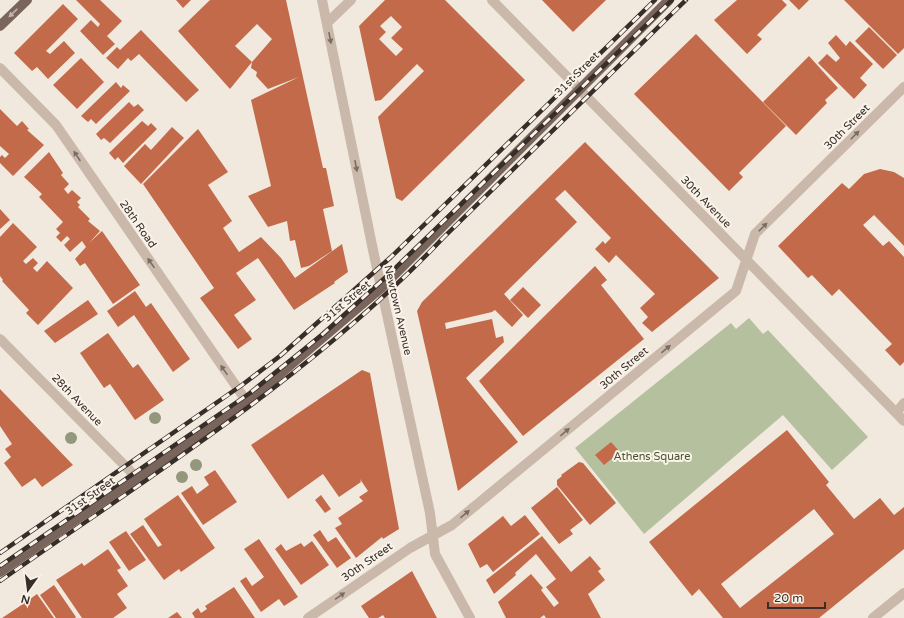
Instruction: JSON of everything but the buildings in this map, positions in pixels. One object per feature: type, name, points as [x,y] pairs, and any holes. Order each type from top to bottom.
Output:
[{"type":"main road","points":[[0,26],[26,0]]},
{"type":"main road","name":"31st Street","points":[[0,572],[247,402],[381,288],[578,89],[669,0]]},
{"type":"street","name":"Newtown Avenue","points":[[322,0],[381,288],[430,513],[436,554],[470,618]]},
{"type":"street","points":[[327,23],[351,0]]},
{"type":"street","name":"30th Avenue","points":[[492,0],[746,261],[832,345],[904,421]]},
{"type":"street","name":"28th Road","points":[[0,68],[56,125],[247,402]]},
{"type":"street","name":"30th Street","points":[[308,618],[432,534],[452,525],[736,291],[755,234],[904,87]]},
{"type":"street","name":"28th Avenue","points":[[0,339],[136,478]]},
{"type":"street","points":[[896,413],[904,403]]},
{"type":"street","points":[[873,618],[904,593]]},
{"type":"green space","name":"Athens Square","points":[[749,318],[763,334],[768,330],[868,437],[832,470],[783,415],[644,534],[575,448],[731,323],[736,329]]},
{"type":"railway","points":[[0,553],[242,385],[280,356],[391,257],[655,0]]},
{"type":"railway","points":[[0,566],[250,393],[323,334],[387,276],[672,0]]},
{"type":"railway","points":[[0,581],[230,420],[341,334],[393,287],[686,0]]}]
